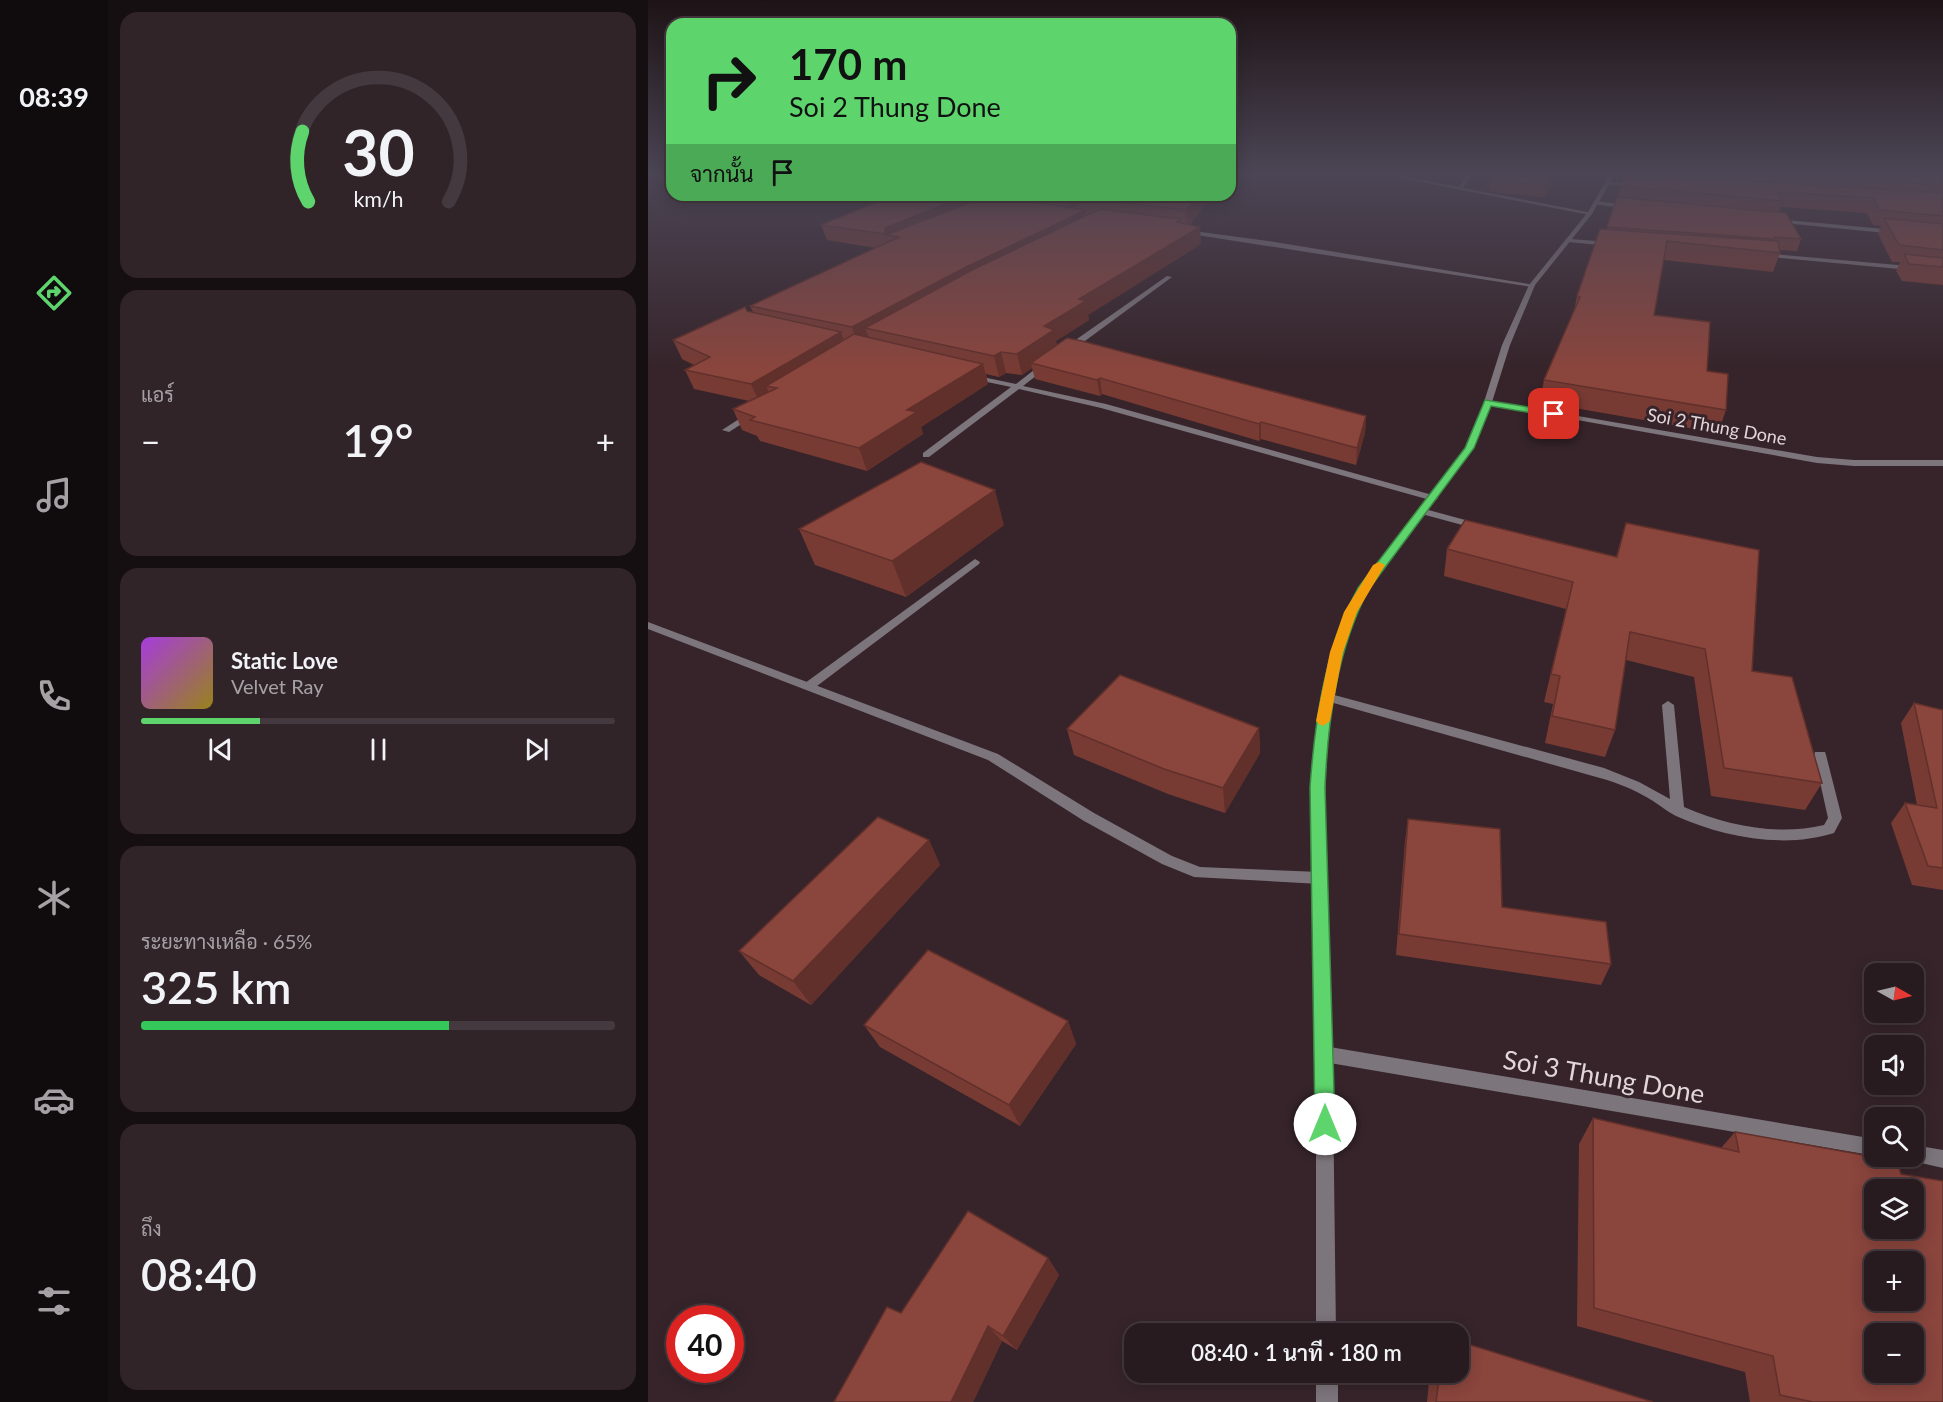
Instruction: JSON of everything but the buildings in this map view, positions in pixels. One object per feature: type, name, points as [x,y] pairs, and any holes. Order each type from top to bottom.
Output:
[{"type":"street","points":[[1224,237],[1532,285]]},
{"type":"street","points":[[1326,1323],[1324,1054],[1317,829],[1320,743],[1337,652],[1351,612],[1380,563],[1433,498],[1469,448],[1488,402],[1506,345],[1532,285],[1572,237]]},
{"type":"street","points":[[1570,241],[1616,244]]},
{"type":"street","points":[[1755,254],[1943,271]]},
{"type":"street","points":[[1064,352],[1169,278]]},
{"type":"street","points":[[926,455],[1054,359]]},
{"type":"street","points":[[959,374],[1103,406],[1433,498]]},
{"type":"street","name":"Soi 2 Thung Done","points":[[1488,402],[1817,460],[1854,463],[1943,462]]},
{"type":"street","points":[[726,430],[756,412]]},
{"type":"street","points":[[1421,511],[1490,530]]},
{"type":"street","points":[[809,686],[975,562]]},
{"type":"street","points":[[648,625],[993,757],[1089,817],[1167,860],[1199,873],[1320,878]]},
{"type":"street","points":[[1327,697],[1604,773],[1640,788],[1678,811],[1704,821],[1771,834],[1813,835],[1829,829],[1834,818],[1833,804],[1820,755]]},
{"type":"street","points":[[1668,705],[1678,811]]},
{"type":"street","name":"Soi 3 Thung Done","points":[[1324,1054],[1864,1146]]},
{"type":"street","points":[[1924,1156],[1943,1159]]},
{"type":"street","points":[[1327,1383],[1327,1402]]},
{"type":"slow traffic","points":[[1323,721],[1337,652],[1351,612],[1379,565]]},
{"type":"route","points":[[1325,1124],[1317,829],[1318,787],[1320,743],[1337,652],[1351,612],[1364,588],[1380,563],[1461,460],[1476,434],[1488,402],[1554,414]]}]
